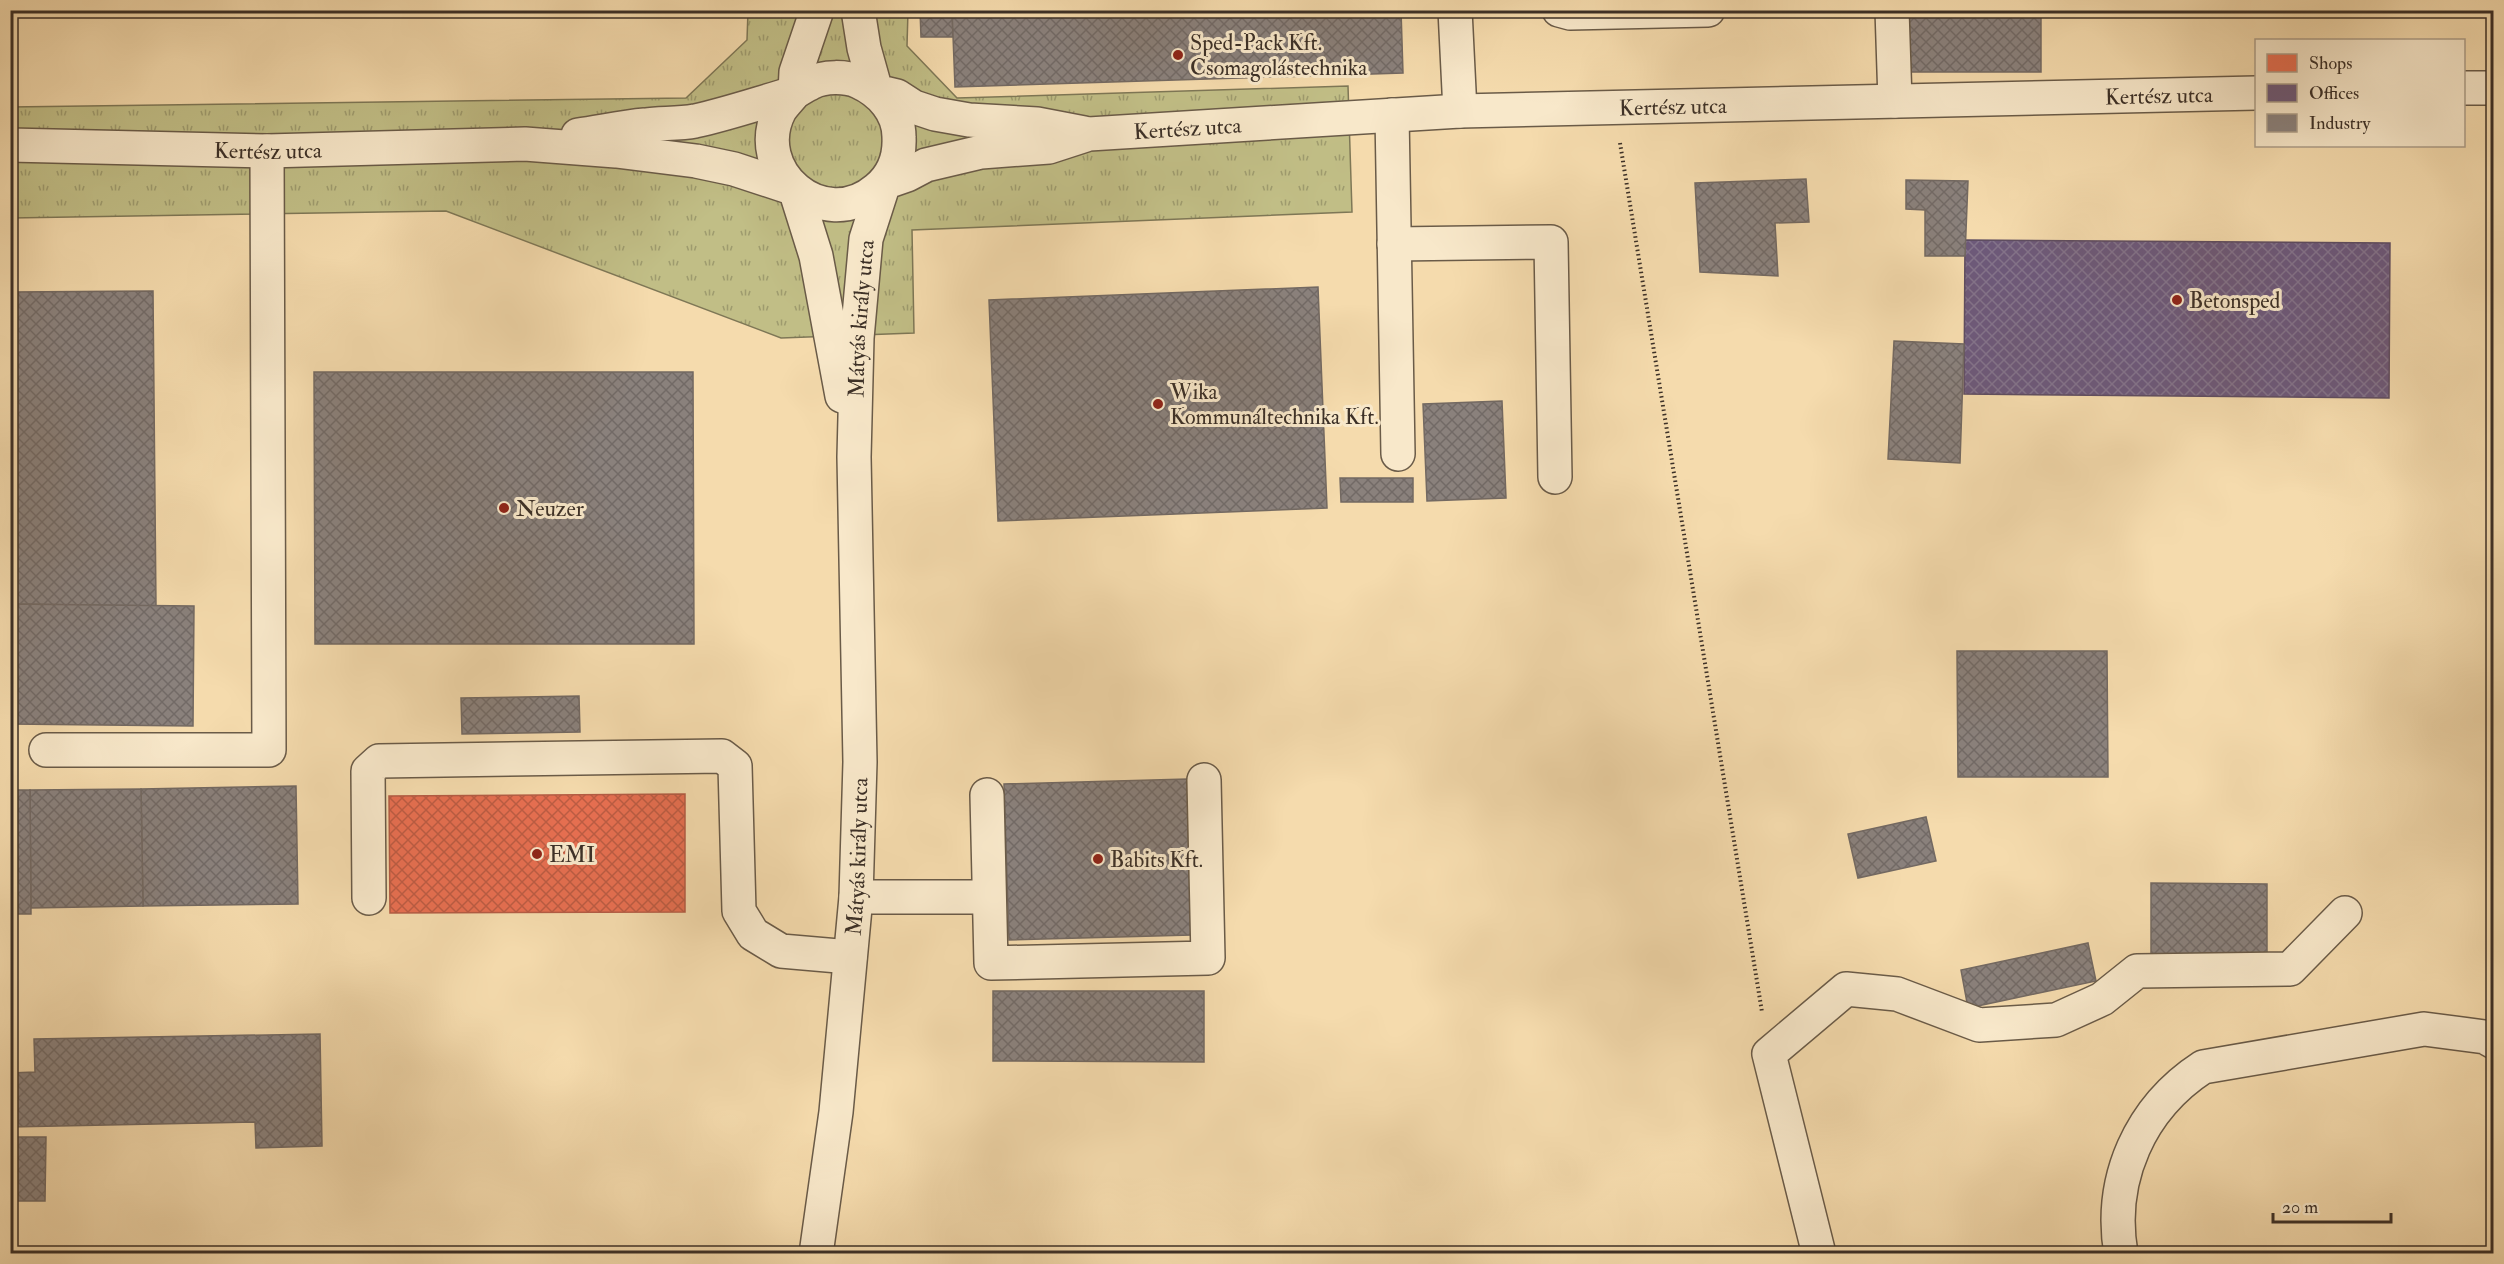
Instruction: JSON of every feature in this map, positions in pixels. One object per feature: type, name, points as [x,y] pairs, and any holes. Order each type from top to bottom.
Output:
[{"type":"street","points":[[795,93],[796,72],[817,10]]},
{"type":"street","points":[[858,10],[864,48],[876,91]]},
{"type":"street","points":[[1455,10],[1460,111]]},
{"type":"street","points":[[1559,10],[1570,13],[1708,10]]},
{"type":"street","points":[[1892,10],[1895,101]]},
{"type":"street","points":[[835,77],[857,81],[876,91],[891,108],[899,128],[900,150],[894,168],[884,183],[862,199],[836,206],[813,201],[795,189],[780,172],[773,152],[773,130],[781,109],[795,93],[813,81],[835,77]]},
{"type":"street","points":[[2465,88],[2493,88]]},
{"type":"street","name":"Kertész utca","points":[[876,91],[897,96],[914,107],[935,114],[969,120],[1037,124],[1089,134]]},
{"type":"street","name":"Kertész utca","points":[[525,144],[645,124],[692,122],[795,93]]},
{"type":"street","name":"Kertész utca","points":[[884,183],[926,165],[981,153],[1049,147],[1089,134],[1460,111],[2255,93]]},
{"type":"street","points":[[1392,115],[1398,454]]},
{"type":"street","name":"Kertész utca","points":[[10,145],[267,151],[525,144],[616,151],[696,161],[734,169],[795,189]]},
{"type":"street","points":[[46,750],[269,750],[267,151]]},
{"type":"street","name":"Mátyás király utca","points":[[816,1254],[836,1112],[856,897],[860,762],[854,457],[857,338],[866,239],[884,183]]},
{"type":"street","name":"Mátyás király utca","points":[[795,189],[816,256],[854,457]]},
{"type":"street","points":[[1394,244],[1551,242],[1555,477]]},
{"type":"street","points":[[369,898],[368,771],[379,761],[722,756],[735,766],[739,911],[753,934],[781,951],[850,957]]},
{"type":"street","points":[[987,795],[991,963],[1208,958],[1204,780]]},
{"type":"street","points":[[856,897],[988,897]]},
{"type":"street","points":[[1819,1254],[1769,1054],[1846,989],[1897,994],[1979,1025],[2056,1020],[2102,999],[2137,971],[2290,969],[2345,914]]},
{"type":"street","points":[[2121,1254],[2119,1214],[2122,1185],[2127,1162],[2138,1136],[2164,1098],[2180,1082],[2203,1067],[2424,1029],[2485,1037],[2493,1042]]},
{"type":"path","points":[[1615,108],[1769,1054]]},
{"type":"green space","points":[[748,11],[908,11],[907,46],[957,98],[1348,86],[1352,212],[912,230],[914,333],[781,338],[446,211],[11,218],[10,107],[686,98],[747,40]]},
{"type":"building: Shops","name":"EMI","points":[[685,794],[685,912],[390,913],[389,796]]},
{"type":"building: Offices","name":"Betonsped","points":[[1965,240],[2390,243],[2389,398],[1964,394]]},
{"type":"building: Industry","points":[[920,10],[952,10],[953,37],[921,37]]},
{"type":"building: Industry","name":"Sped-Pack Kft. Csomagolástechnika","points":[[952,10],[1401,10],[1403,73],[955,87]]},
{"type":"building: Industry","points":[[1907,17],[2041,17],[2041,72],[1908,72]]},
{"type":"building: Industry","points":[[1806,179],[1809,222],[1775,223],[1778,276],[1700,272],[1695,183]]},
{"type":"building: Industry","points":[[1906,180],[1968,181],[1965,256],[1925,256],[1925,210],[1906,209]]},
{"type":"building: Industry","name":"Wika Kommunáltechnika Kft.","points":[[1318,287],[1327,508],[998,521],[989,300]]},
{"type":"building: Industry","points":[[153,291],[156,606],[10,604],[10,292]]},
{"type":"building: Industry","points":[[1894,341],[1964,344],[1960,463],[1888,459]]},
{"type":"building: Industry","name":"Neuzer","points":[[314,372],[693,372],[694,644],[315,644]]},
{"type":"building: Industry","points":[[1502,401],[1506,498],[1427,501],[1423,404]]},
{"type":"building: Industry","points":[[1340,478],[1413,478],[1413,502],[1341,502]]},
{"type":"building: Industry","points":[[10,604],[194,606],[193,726],[10,724]]},
{"type":"building: Industry","points":[[1957,651],[2107,651],[2108,777],[1958,777]]},
{"type":"building: Industry","points":[[579,696],[580,732],[462,734],[461,698]]},
{"type":"building: Industry","name":"Babits Kft.","points":[[1187,779],[1191,935],[1009,940],[1004,784]]},
{"type":"building: Industry","points":[[296,786],[298,904],[143,906],[141,789]]},
{"type":"building: Industry","points":[[141,789],[143,906],[31,908],[30,790]]},
{"type":"building: Industry","points":[[10,790],[30,790],[31,914],[10,914]]},
{"type":"building: Industry","points":[[1926,817],[1936,861],[1858,878],[1848,834]]},
{"type":"building: Industry","points":[[2151,883],[2267,884],[2267,963],[2151,961]]},
{"type":"building: Industry","points":[[2088,943],[2096,981],[1968,1008],[1961,970]]},
{"type":"building: Industry","points":[[993,991],[1204,991],[1204,1062],[993,1061]]},
{"type":"building: Industry","points":[[320,1034],[322,1146],[256,1148],[255,1122],[10,1127],[10,1073],[35,1072],[34,1039]]},
{"type":"building: Industry","points":[[10,1137],[46,1137],[45,1201],[10,1201]]},
{"type":"place","name":"Sped-Pack Kft. Csomagolástechnika","points":[[1178,55]]},
{"type":"place","name":"Betonsped","points":[[2177,300]]},
{"type":"place","name":"Wika Kommunáltechnika Kft.","points":[[1158,404]]},
{"type":"place","name":"Neuzer","points":[[504,508]]},
{"type":"place","name":"EMI","points":[[537,854]]},
{"type":"place","name":"Babits Kft.","points":[[1098,859]]}]
